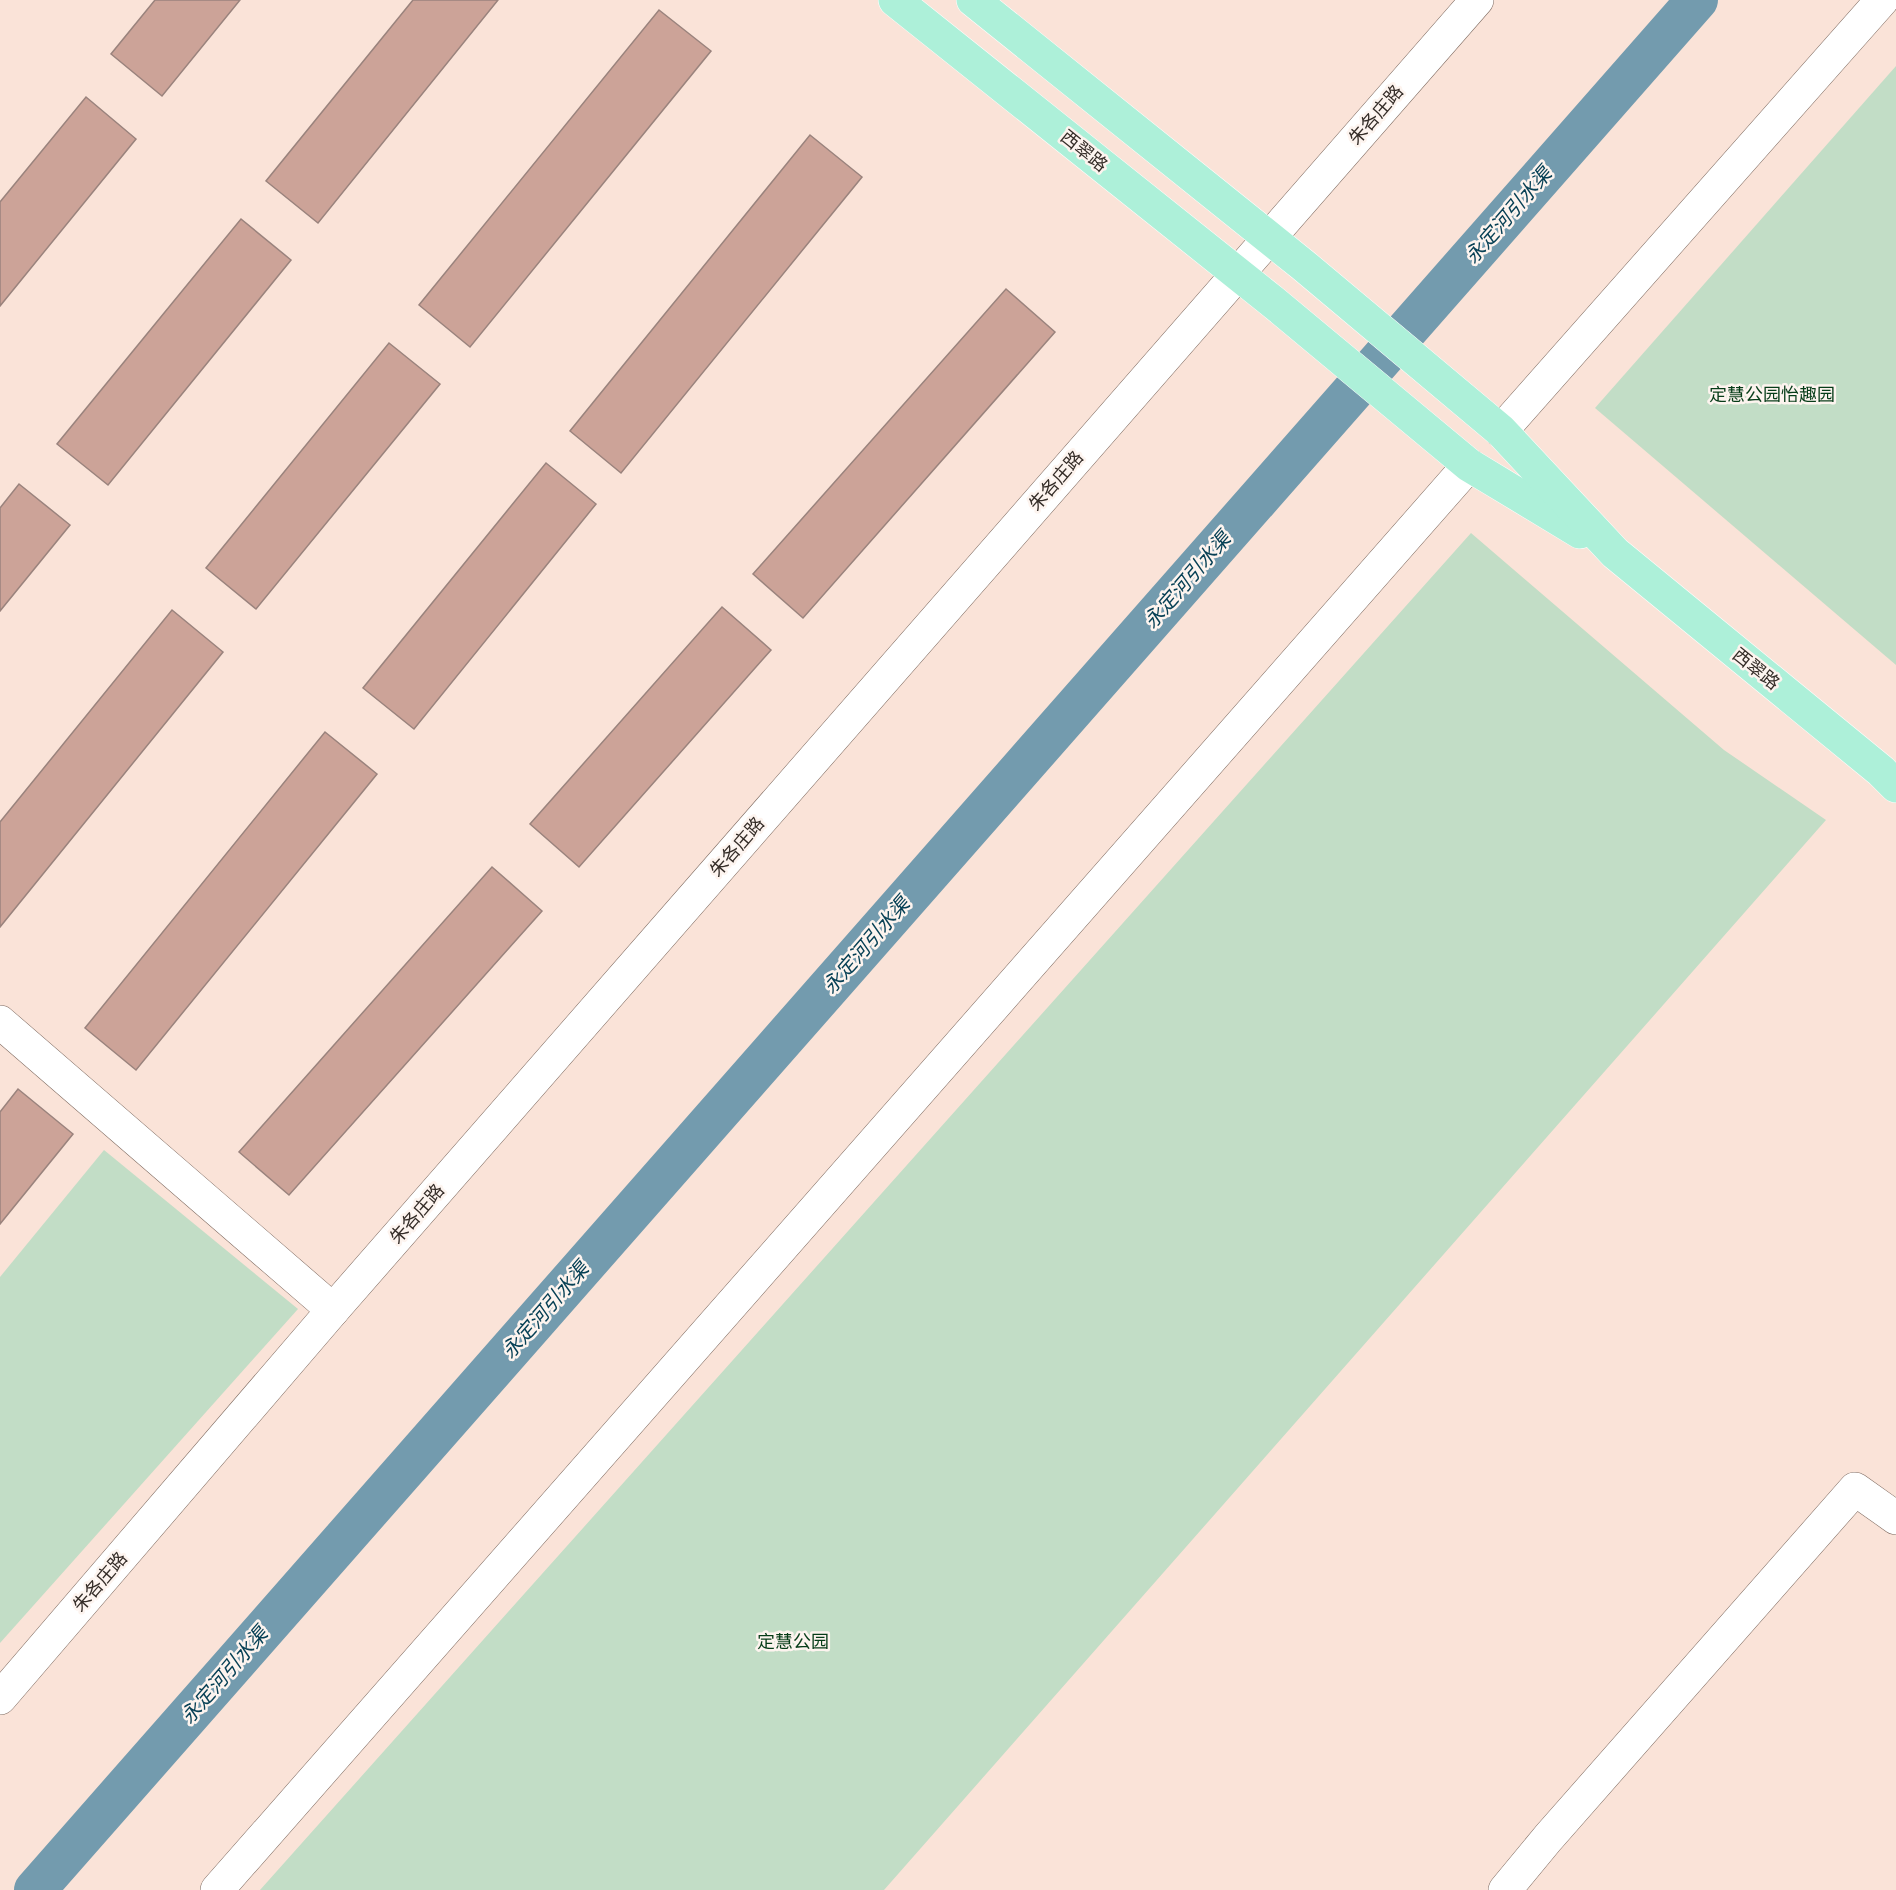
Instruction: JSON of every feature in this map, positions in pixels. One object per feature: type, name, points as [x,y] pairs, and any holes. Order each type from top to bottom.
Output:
[{"type":"main road","name":"西翠路","points":[[895,0],[1273,302],[1469,465],[1615,553]]},
{"type":"main road","points":[[973,0],[1268,237]]},
{"type":"main road","name":"西翠路","points":[[1268,237],[1501,431],[1615,553],[1881,771],[1896,786]]},
{"type":"street","name":"朱各庄路","points":[[0,1698],[333,1310],[1477,0]]},
{"type":"street","points":[[1501,431],[1882,0]]},
{"type":"street","points":[[217,1890],[1469,465]]},
{"type":"street","points":[[0,1022],[333,1310]]},
{"type":"street","points":[[1504,1890],[1855,1489],[1896,1518]]},
{"type":"green space","name":"定慧公园怡趣园","points":[[1896,66],[1896,665],[1595,408]]},
{"type":"green space","name":"定慧公园","points":[[1471,533],[1724,750],[1826,820],[884,1890],[260,1890]]},
{"type":"green space","points":[[104,1150],[298,1309],[0,1643],[0,1277]]},
{"type":"building","points":[[155,0],[240,0],[162,96],[111,54]]},
{"type":"building","points":[[413,0],[498,0],[318,223],[266,181]]},
{"type":"building","points":[[659,10],[711,51],[470,347],[419,305]]},
{"type":"building","points":[[86,97],[136,139],[0,306],[0,202]]},
{"type":"building","points":[[810,135],[862,177],[621,473],[570,431]]},
{"type":"building","points":[[241,219],[291,260],[108,485],[57,444]]},
{"type":"building","points":[[1006,289],[1055,332],[803,618],[753,574]]},
{"type":"building","points":[[389,343],[440,384],[256,609],[206,568]]},
{"type":"building","points":[[546,463],[596,504],[414,729],[363,688]]},
{"type":"building","points":[[19,484],[70,525],[0,611],[0,508]]},
{"type":"building","points":[[722,607],[771,650],[579,867],[530,824]]},
{"type":"building","points":[[172,610],[223,652],[0,927],[0,822]]},
{"type":"building","points":[[325,732],[377,774],[136,1070],[85,1028]]},
{"type":"building","points":[[492,867],[542,911],[289,1195],[239,1152]]},
{"type":"building","points":[[18,1089],[73,1134],[0,1224],[0,1112]]},
{"type":"waterway","name":"永定河引水渠","points":[[35,1890],[1697,0]]}]
